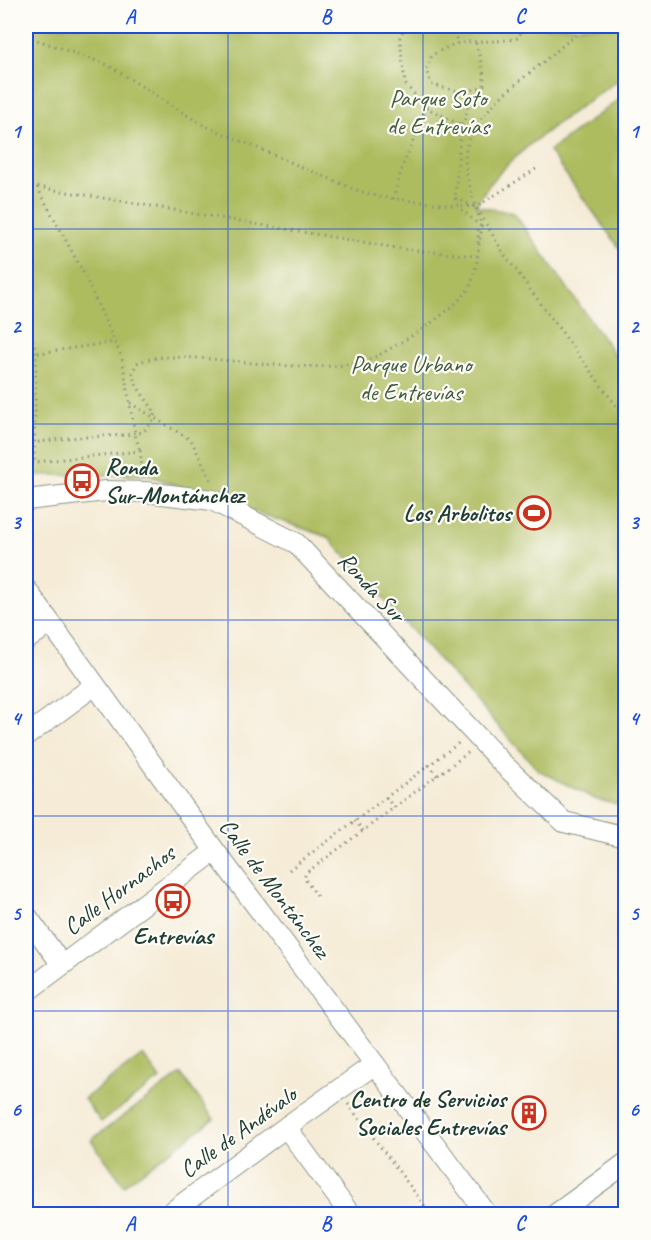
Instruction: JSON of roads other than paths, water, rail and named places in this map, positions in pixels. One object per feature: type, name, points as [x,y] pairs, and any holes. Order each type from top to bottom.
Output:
[{"type":"street","name":"Ronda Sur","points":[[26,500],[106,491],[146,492],[212,500],[296,543],[478,737],[564,822],[626,837]]},
{"type":"street","name":"Calle de Montánchez","points":[[26,589],[215,851],[487,1215]]},
{"type":"street","points":[[26,640],[50,623]]},
{"type":"street","points":[[26,736],[95,685]]},
{"type":"street","name":"Calle Hornachos","points":[[26,992],[215,851]]},
{"type":"street","points":[[26,915],[62,964]]},
{"type":"street","name":"Calle de Andévalo","points":[[169,1215],[286,1127],[375,1064]]},
{"type":"street","points":[[286,1127],[350,1215]]},
{"type":"street","points":[[555,1215],[626,1163]]},
{"type":"place","name":"Ronda Sur-Montánchez","points":[[82,481]]},
{"type":"place","name":"Los Arbolitos","points":[[534,513]]},
{"type":"place","name":"Entrevías","points":[[173,901]]},
{"type":"place","name":"Centro de Servicios Sociales Entrevías","points":[[529,1113]]},
{"type":"park label","name":"Parque Soto de Entrevías","points":[[438,112]]},
{"type":"park label","name":"Parque Urbano de Entrevías","points":[[411,378]]}]
